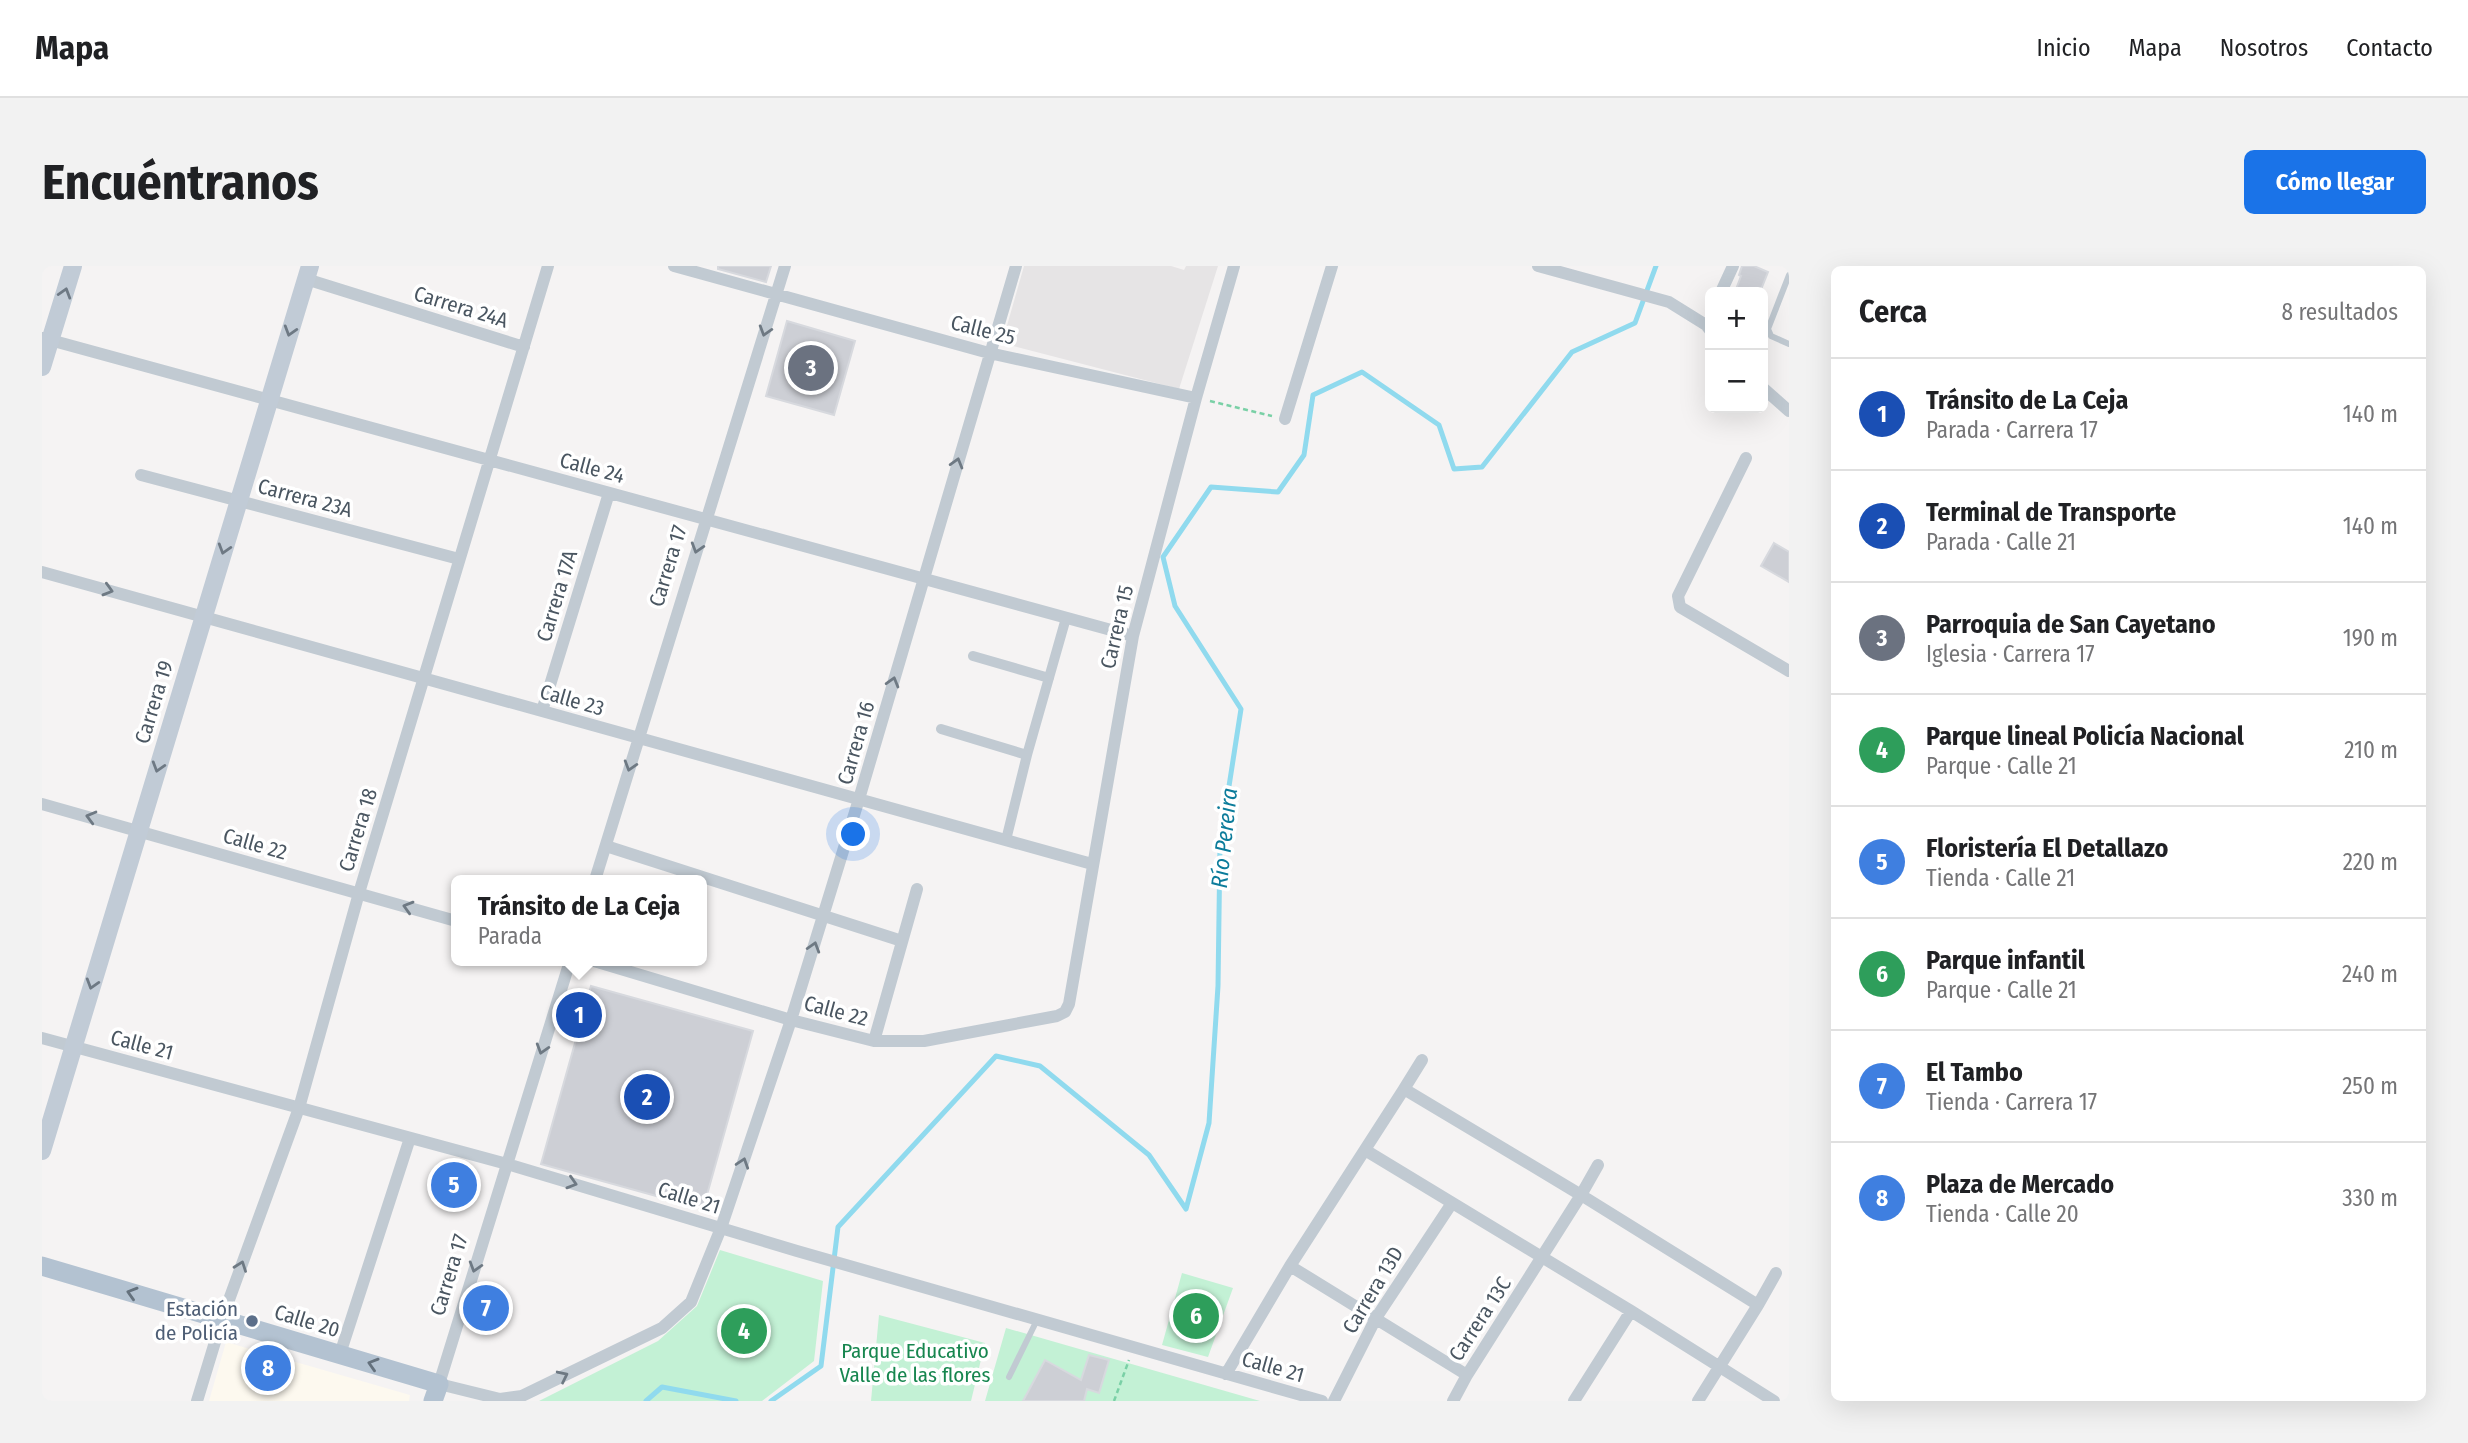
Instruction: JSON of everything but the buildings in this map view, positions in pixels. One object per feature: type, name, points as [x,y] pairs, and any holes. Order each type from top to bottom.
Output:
[{"type":"main road","points":[[42,367],[46,339],[73,266]]},
{"type":"main road","name":"Carrera 19","points":[[42,1151],[308,273]]},
{"type":"main road","name":"Calle 20","points":[[42,1266],[340,1354],[436,1392]]},
{"type":"street","name":"Carrera 18","points":[[197,1401],[222,1319],[299,1108],[359,893],[548,266]]},
{"type":"street","name":"Calle 25","points":[[674,266],[989,353],[1196,398]]},
{"type":"street","name":"Carrera 17","points":[[597,875],[785,266]]},
{"type":"street","name":"Carrera 16","points":[[436,1392],[500,1399],[522,1396],[662,1328],[691,1302],[721,1228],[791,1020],[1016,266]]},
{"type":"street","name":"Carrera 15","points":[[1069,1004],[1133,636],[1234,266]]},
{"type":"street","points":[[1285,419],[1332,266]]},
{"type":"street","points":[[1538,266],[1668,302],[1705,322]]},
{"type":"street","points":[[1723,287],[1733,266]]},
{"type":"street","name":"Carrera 24A","points":[[308,273],[524,347]]},
{"type":"street","name":"Calle 24","points":[[46,339],[1133,636]]},
{"type":"street","points":[[1768,392],[1789,411]]},
{"type":"street","points":[[1746,458],[1682,588],[1678,602],[1680,607],[1789,671]]},
{"type":"street","name":"Carrera 23A","points":[[141,475],[459,559]]},
{"type":"street","name":"Carrera 17A","points":[[542,711],[609,493]]},
{"type":"street","name":"Calle 23","points":[[42,572],[1092,864]]},
{"type":"street","points":[[1006,840],[1066,618]]},
{"type":"street","points":[[973,656],[1049,678]]},
{"type":"street","points":[[941,729],[1027,755]]},
{"type":"street","name":"Calle 22","points":[[42,804],[451,919]]},
{"type":"street","points":[[606,845],[698,875]]},
{"type":"street","points":[[707,878],[902,941]]},
{"type":"street","points":[[874,1041],[917,889]]},
{"type":"street","name":"Carrera 17","points":[[436,1392],[568,966]]},
{"type":"street","name":"Calle 22","points":[[611,966],[791,1020],[874,1041],[923,1041],[1057,1016],[1065,1012],[1069,1004]]},
{"type":"street","name":"Calle 21","points":[[42,1038],[507,1164],[797,1251],[1322,1401]]},
{"type":"street","points":[[1226,1374],[1290,1266],[1422,1060]]},
{"type":"street","points":[[1404,1089],[1758,1305]]},
{"type":"street","points":[[340,1354],[410,1138]]},
{"type":"street","points":[[1365,1150],[1774,1401]]},
{"type":"street","name":"Carrera 13C","points":[[1453,1401],[1598,1166]]},
{"type":"street","name":"Carrera 13D","points":[[1334,1401],[1376,1318],[1452,1203]]},
{"type":"street","points":[[1290,1266],[1467,1375]]},
{"type":"street","points":[[1698,1401],[1721,1368],[1776,1273]]},
{"type":"street","points":[[1574,1401],[1631,1311]]},
{"type":"lane","points":[[1789,275],[1768,329],[1771,336],[1789,344]]},
{"type":"lane","points":[[1009,1377],[1037,1320]]},
{"type":"path","points":[[1196,398],[1285,419]]},
{"type":"path","points":[[1114,1401],[1134,1347]]},
{"type":"shaded area","points":[[1024,266],[1171,266],[1184,270],[1186,266],[1218,266],[1179,389],[1002,343]]},
{"type":"shaded area","points":[[226,1342],[410,1395],[409,1401],[209,1401]]},
{"type":"green space","points":[[720,1250],[823,1281],[814,1361],[762,1401],[539,1401],[658,1341],[697,1306]]},
{"type":"green space","points":[[1182,1273],[1233,1288],[1208,1357],[1162,1345]]},
{"type":"green space","name":"Parque Educativo Valle de las flores","points":[[879,1315],[985,1343],[971,1401],[871,1401]]},
{"type":"green space","points":[[1006,1328],[1260,1401],[985,1401]]},
{"type":"waterway","name":"Río Pereira","points":[[771,1401],[821,1366],[838,1227],[996,1056],[1040,1066],[1149,1155],[1186,1209],[1209,1123],[1218,986],[1220,844],[1241,709],[1175,606],[1163,557],[1211,487],[1278,492],[1304,455],[1313,395],[1362,372],[1439,425],[1454,469],[1482,467],[1572,352],[1635,323],[1656,266]]},
{"type":"waterway","name":"Río Pereira","points":[[646,1401],[662,1387],[736,1401]]},
{"type":"place","name":"Parroquia de San Cayetano","points":[[811,368]]},
{"type":"place","name":"Tránsito de La Ceja","points":[[579,1015]]},
{"type":"place","name":"Terminal de Transporte","points":[[647,1097]]},
{"type":"place","name":"Floristería El Detallazo","points":[[454,1185]]},
{"type":"place","name":"El Tambo","points":[[486,1308]]},
{"type":"place","name":"Parque infantil","points":[[1196,1316]]},
{"type":"place","name":"Estación de Policía","points":[[252,1321]]},
{"type":"place","name":"Parque lineal Policía Nacional","points":[[744,1331]]},
{"type":"place","name":"Plaza de Mercado","points":[[268,1368]]}]
